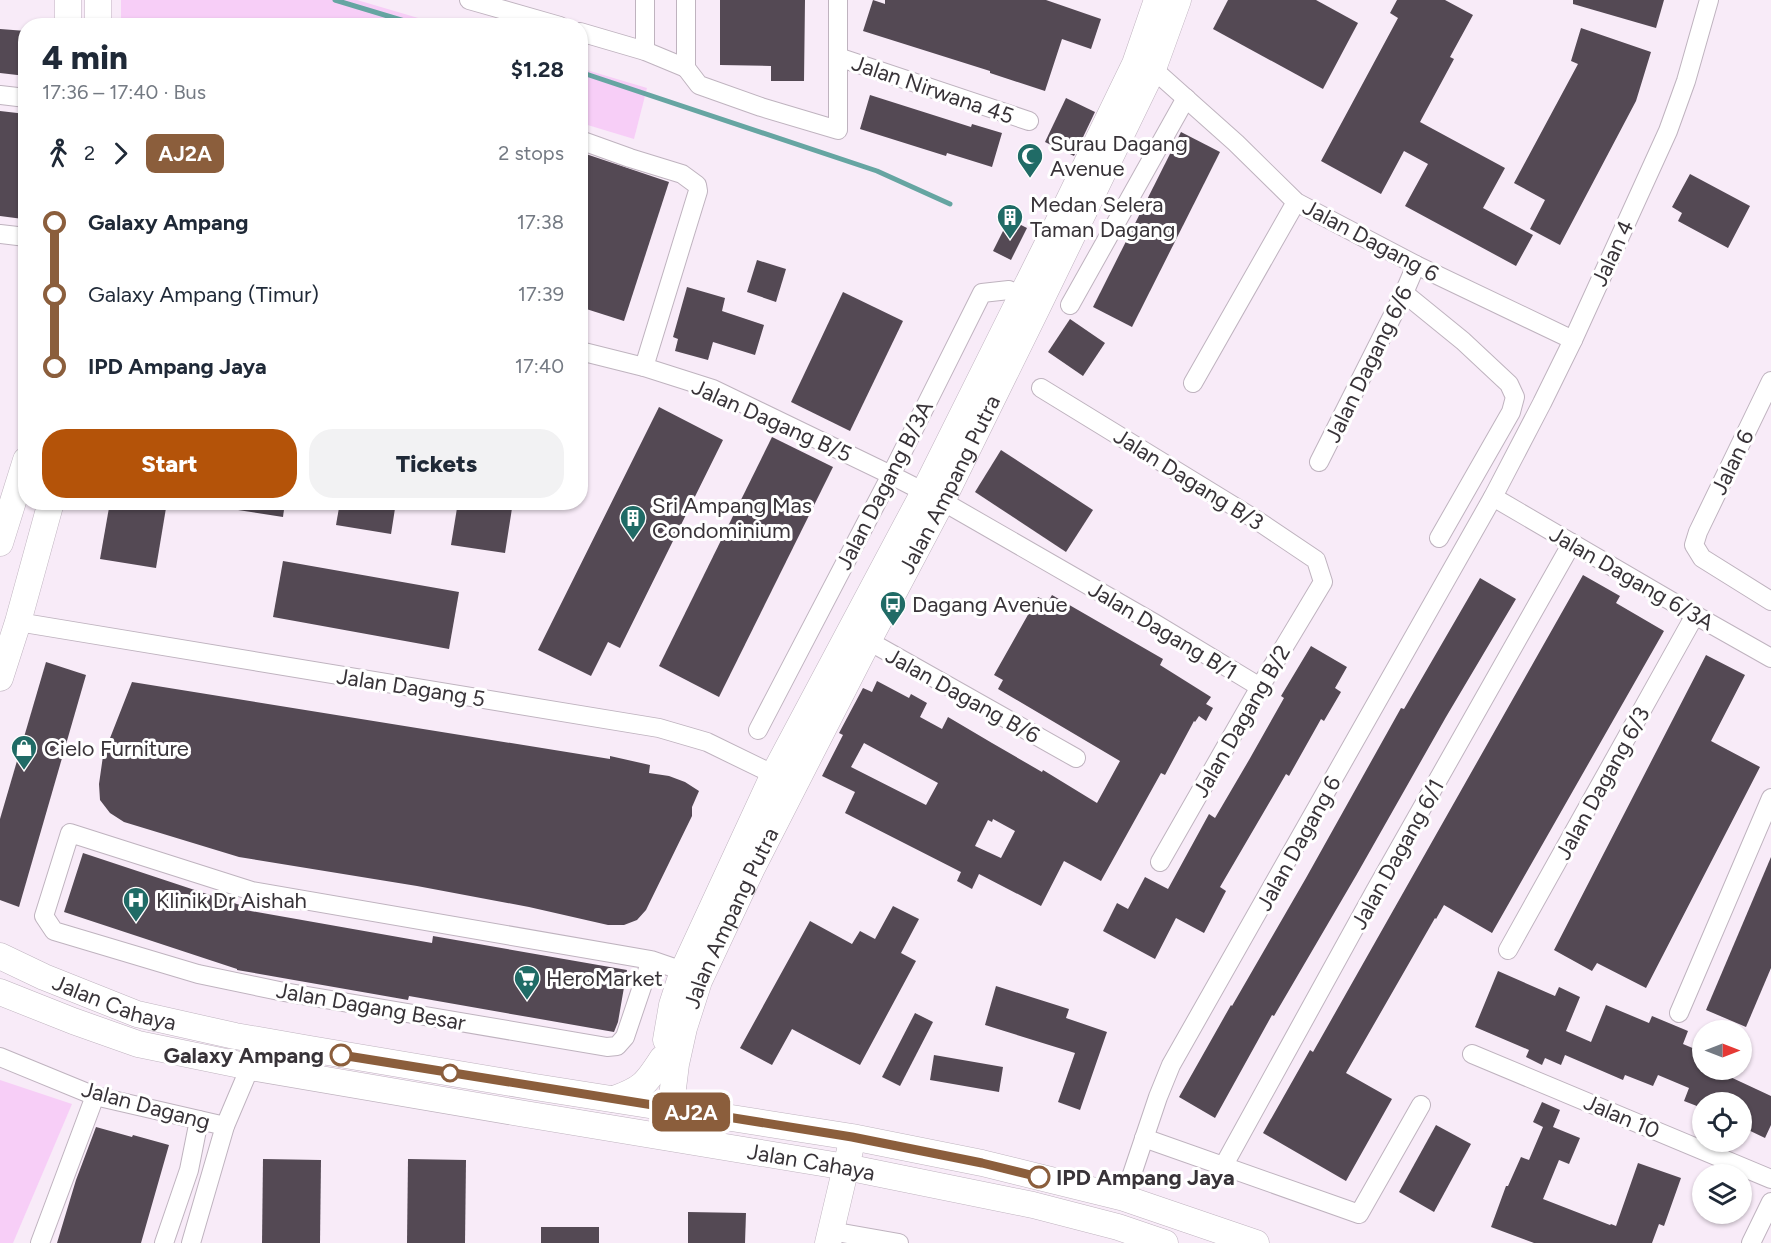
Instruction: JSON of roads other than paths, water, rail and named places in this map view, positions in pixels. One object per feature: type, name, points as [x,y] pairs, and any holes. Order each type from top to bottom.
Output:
[{"type":"main road","points":[[68,0],[68,18]]},
{"type":"main road","points":[[98,0],[98,18]]},
{"type":"main road","name":"Jalan Ampang Putra","points":[[1144,67],[1157,0]]},
{"type":"main road","name":"Jalan Ampang Putra","points":[[660,1136],[669,1061],[672,1005],[683,970],[933,496],[1178,0]]},
{"type":"main road","points":[[0,543],[18,486]]},
{"type":"main road","points":[[0,678],[5,651],[18,622],[49,510]]},
{"type":"main road","name":"Jalan Ampang Putra","points":[[669,1061],[684,1028],[699,981],[752,868],[784,780]]},
{"type":"main road","name":"Jalan Cahaya","points":[[0,956],[44,977],[137,1014],[246,1038],[614,1100],[852,1137],[982,1163],[1124,1198],[1256,1243]]},
{"type":"main road","name":"Jalan Cahaya","points":[[0,992],[138,1044],[250,1067],[846,1167],[1033,1205],[1119,1227],[1165,1243]]},
{"type":"main road","points":[[614,1100],[634,1092],[669,1061],[696,1102],[722,1116]]},
{"type":"main road","points":[[829,1237],[852,1137]]},
{"type":"street","points":[[469,0],[495,4],[536,18]]},
{"type":"street","points":[[645,0],[645,51]]},
{"type":"street","points":[[686,0],[686,68]]},
{"type":"street","points":[[588,34],[645,51],[686,68],[699,85],[837,130],[838,0]]},
{"type":"street","name":"Jalan 4","points":[[1493,497],[1572,340],[1668,132],[1686,81],[1709,0]]},
{"type":"street","name":"Jalan Nirwana 45","points":[[837,57],[1029,121]]},
{"type":"street","name":"Jalan Dagang 6","points":[[1144,67],[1186,98],[1296,202],[1416,265],[1572,340]]},
{"type":"street","points":[[0,95],[18,97]]},
{"type":"street","points":[[1070,305],[1186,98]]},
{"type":"street","points":[[588,143],[682,174],[697,185],[698,191],[644,367]]},
{"type":"street","points":[[1193,383],[1296,202]]},
{"type":"street","points":[[0,234],[18,236]]},
{"type":"street","name":"Jalan Dagang 6/6","points":[[1319,462],[1416,265]]},
{"type":"street","name":"Jalan Dagang B/3A","points":[[758,730],[891,475],[982,293],[1009,290],[1030,300]]},
{"type":"street","points":[[1404,293],[1463,341],[1509,384],[1515,397],[1510,412],[1439,538]]},
{"type":"street","name":"Jalan Dagang B/5","points":[[588,353],[644,367],[713,389],[933,496]]},
{"type":"street","name":"Jalan 6","points":[[1771,381],[1698,532],[1694,545],[1702,558],[1771,601]]},
{"type":"street","name":"Jalan Dagang B/3","points":[[1041,388],[1258,521],[1316,560],[1323,582]]},
{"type":"street","name":"Jalan Dagang B/1","points":[[933,496],[1154,623],[1260,687]]},
{"type":"street","name":"Jalan Dagang 6","points":[[1124,1198],[1158,1097],[1172,1065],[1493,497]]},
{"type":"street","name":"Jalan Dagang 6/3A","points":[[1493,497],[1771,658]]},
{"type":"street","name":"Jalan Dagang 6/1","points":[[1224,1165],[1572,543]]},
{"type":"street","name":"Jalan Dagang B/2","points":[[1160,862],[1323,582]]},
{"type":"street","name":"Jalan Dagang 6/3","points":[[1508,950],[1695,615]]},
{"type":"street","name":"Jalan Dagang 5","points":[[18,622],[659,728],[707,742],[784,780]]},
{"type":"street","name":"Jalan Dagang B/6","points":[[859,636],[1076,758]]},
{"type":"street","points":[[1679,1013],[1771,798]]},
{"type":"street","name":"Jalan Dagang Besar","points":[[70,833],[252,891],[651,960],[625,1037],[617,1047],[607,1047],[284,992],[198,974],[54,931],[44,916],[70,833]]},
{"type":"street","points":[[651,960],[683,970]]},
{"type":"street","name":"Jalan 10","points":[[1472,1054],[1771,1179]]},
{"type":"street","name":"Jalan Dagang","points":[[0,1057],[95,1096],[225,1126]]},
{"type":"street","points":[[191,1243],[225,1126],[250,1067]]},
{"type":"street","points":[[40,1243],[95,1096]]},
{"type":"street","points":[[1144,1138],[1359,1214],[1421,1105]]},
{"type":"street","points":[[164,1243],[189,1170],[199,1120]]},
{"type":"street","points":[[1751,1243],[1771,1202]]},
{"type":"street","points":[[829,1237],[899,1243]]},
{"type":"waterway","points":[[335,0],[395,18]]},
{"type":"waterway","points":[[588,75],[877,171],[950,204]]},
{"type":"place","name":"Surau Dagang Avenue","points":[[1030,179]]},
{"type":"place","name":"Medan Selera Taman Dagang","points":[[1010,240]]},
{"type":"place","name":"Sri Ampang Mas Condominium","points":[[633,541]]},
{"type":"place","name":"Dagang Avenue","points":[[893,627]]},
{"type":"place","name":"Cielo Furniture","points":[[24,771]]},
{"type":"place","name":"Klinik Dr Aishah","points":[[136,923]]},
{"type":"place","name":"HeroMarket","points":[[527,1001]]},
{"type":"place","name":"Galaxy Ampang","points":[[341,1055]]},
{"type":"place","name":"IPD Ampang Jaya","points":[[1039,1177]]}]
